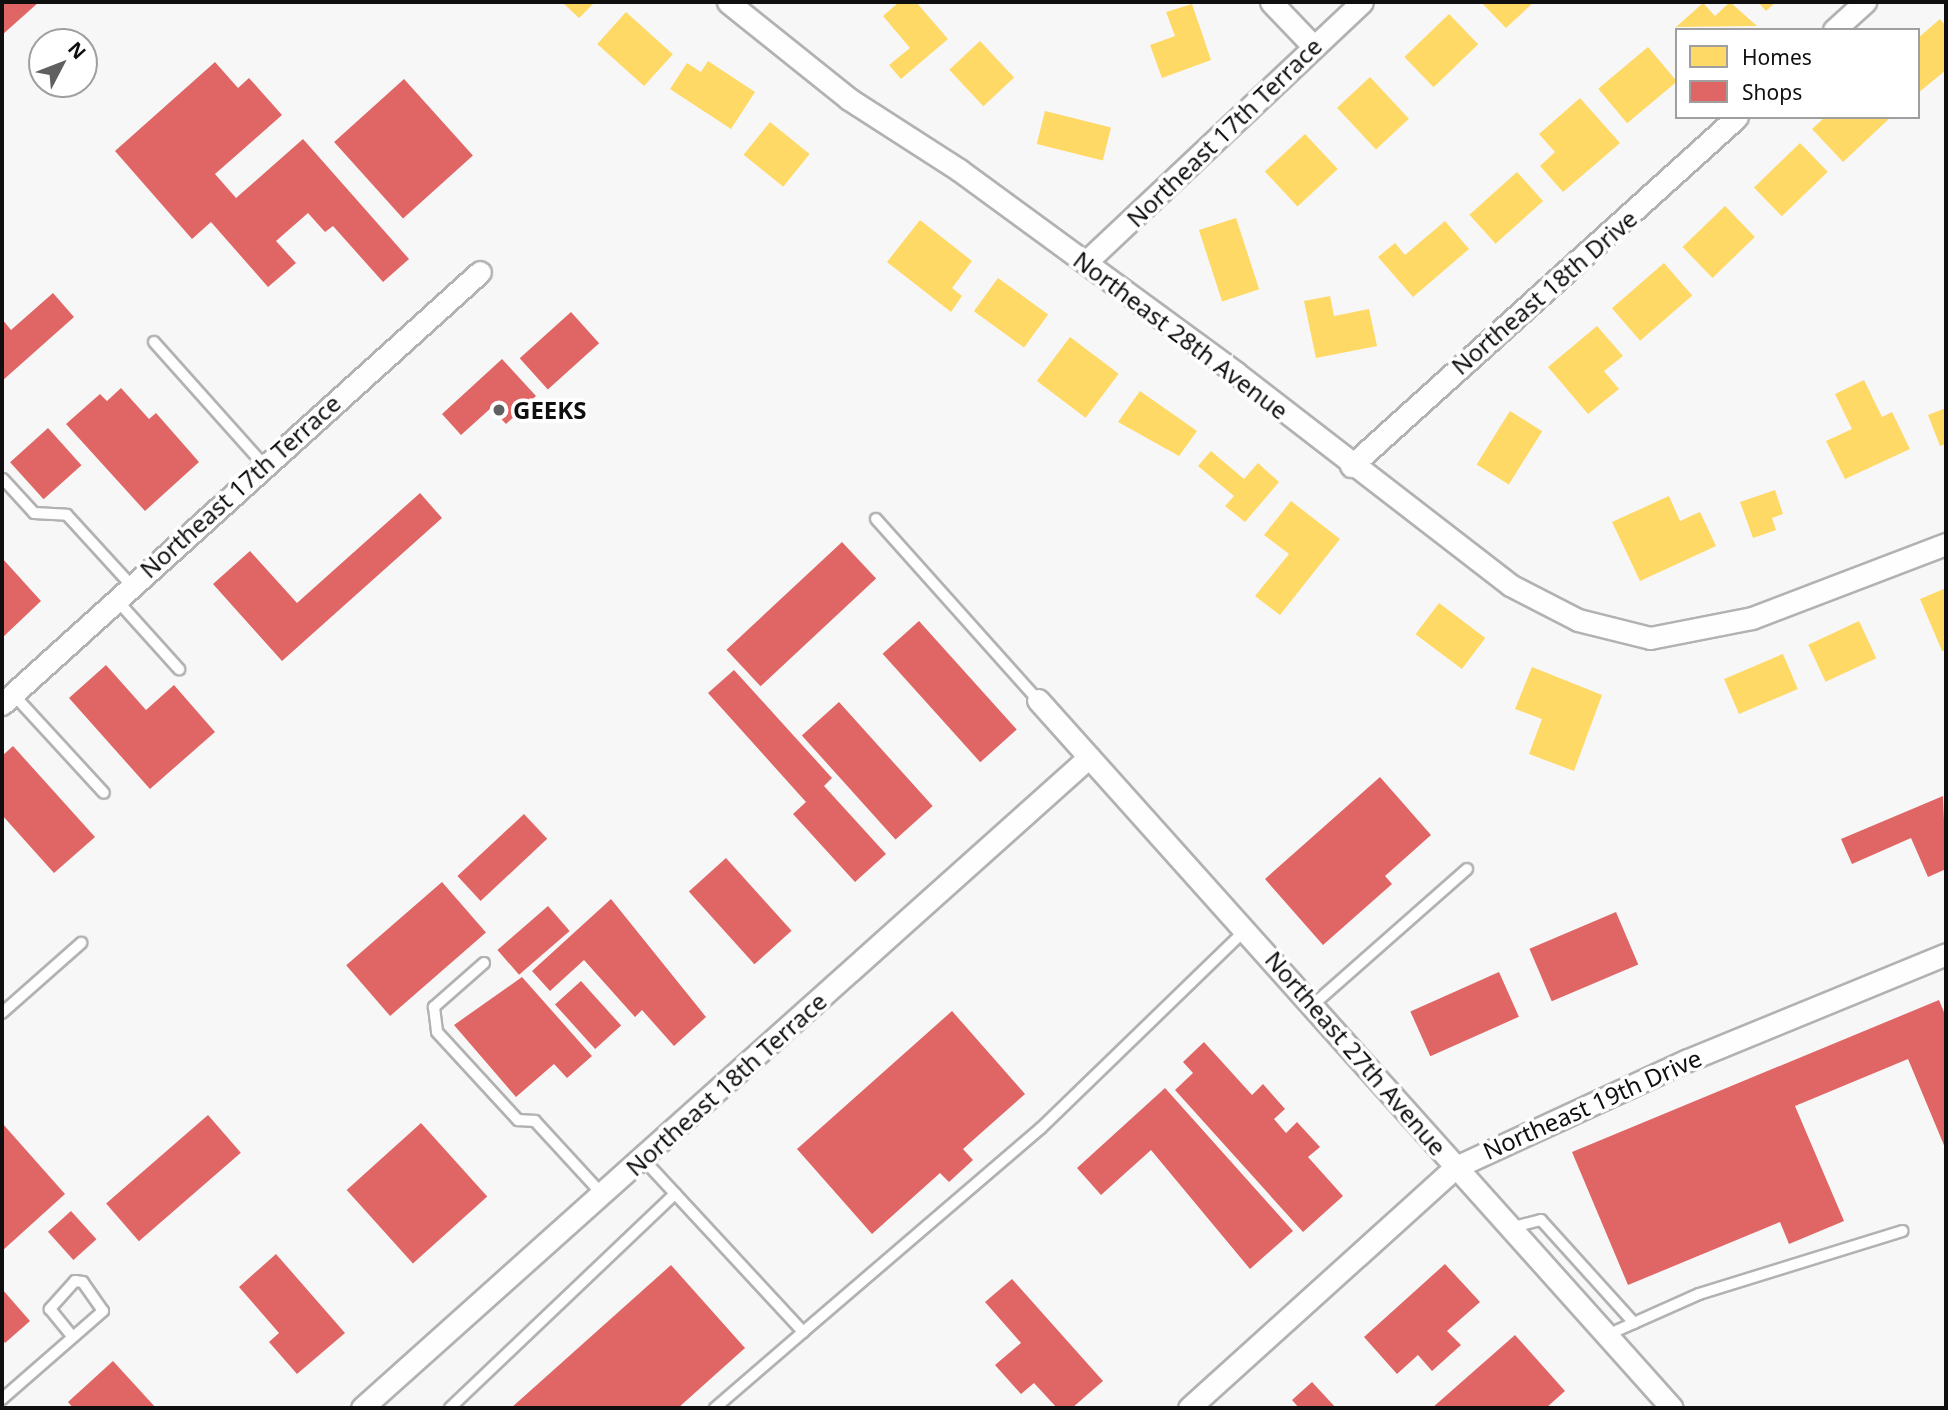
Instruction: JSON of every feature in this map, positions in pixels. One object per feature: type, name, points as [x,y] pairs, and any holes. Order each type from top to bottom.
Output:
[{"type":"street","name":"Northeast 28th Avenue","points":[[728,2],[849,99],[1086,262],[1510,585],[1578,620],[1650,638],[1752,618],[1946,544]]},
{"type":"street","points":[[1271,2],[1313,46]]},
{"type":"street","name":"Northeast 17th Terrace","points":[[1086,262],[1362,2]]},
{"type":"street","points":[[1835,28],[1865,2]]},
{"type":"street","name":"Northeast 18th Drive","points":[[1351,466],[1735,119]]},
{"type":"street","name":"Northeast 17th Terrace","points":[[7,699],[123,591],[480,272]]},
{"type":"street","name":"Northeast 27th Avenue","points":[[1038,700],[1314,1004],[1509,1228],[1672,1408]]},
{"type":"street","name":"Northeast 18th Terrace","points":[[362,1408],[1089,757]]},
{"type":"street","name":"Northeast 19th Drive","points":[[1189,1408],[1456,1167],[1676,1066],[1946,954]]},
{"type":"lane","points":[[154,342],[264,465]]},
{"type":"lane","points":[[4,480],[34,513],[67,515],[179,669]]},
{"type":"lane","points":[[876,519],[1038,700]]},
{"type":"lane","points":[[7,699],[104,793]]},
{"type":"lane","points":[[1314,1004],[1468,869]]},
{"type":"lane","points":[[715,1408],[1041,1128],[1246,929]]},
{"type":"lane","points":[[2,1013],[81,943]]},
{"type":"lane","points":[[484,963],[434,1007],[437,1032],[518,1120],[535,1122],[603,1195]]},
{"type":"lane","points":[[643,1159],[803,1332]]},
{"type":"lane","points":[[450,1408],[675,1194]]},
{"type":"lane","points":[[1509,1228],[1541,1220],[1634,1323]]},
{"type":"lane","points":[[1607,1335],[1699,1294],[1902,1231]]},
{"type":"lane","points":[[2,1399],[103,1311],[83,1282],[75,1281],[50,1309],[73,1337]]},
{"type":"building: Homes","points":[[562,2],[595,2],[579,18]]},
{"type":"building: Homes","points":[[899,2],[916,2],[948,39],[901,79],[889,65],[910,48],[883,16]]},
{"type":"building: Homes","points":[[1481,2],[1534,2],[1506,28]]},
{"type":"building: Homes","points":[[1730,2],[1757,26],[1676,27],[1703,3],[1715,16]]},
{"type":"building: Homes","points":[[1758,2],[1776,2],[1766,11]]},
{"type":"building: Homes","points":[[1192,4],[1211,60],[1162,78],[1150,45],[1175,36],[1166,12]]},
{"type":"building: Homes","points":[[626,12],[673,54],[644,86],[597,44]]},
{"type":"building: Homes","points":[[1449,14],[1478,44],[1434,87],[1404,57]]},
{"type":"building: Homes","points":[[1940,19],[1946,26],[1946,70],[1920,91],[1920,36]]},
{"type":"building: Homes","points":[[980,41],[1014,78],[983,106],[949,70]]},
{"type":"building: Homes","points":[[1648,47],[1675,79],[1675,83],[1627,123],[1598,89]]},
{"type":"building: Homes","points":[[708,61],[755,92],[731,129],[670,89],[687,63],[701,72]]},
{"type":"building: Homes","points":[[1370,77],[1409,119],[1376,149],[1337,108]]},
{"type":"building: Homes","points":[[1580,98],[1620,143],[1563,192],[1540,166],[1555,152],[1539,134]]},
{"type":"building: Homes","points":[[1045,111],[1111,127],[1103,160],[1037,144]]},
{"type":"building: Homes","points":[[1823,119],[1889,119],[1843,162],[1812,129]]},
{"type":"building: Homes","points":[[770,122],[810,154],[783,187],[744,155]]},
{"type":"building: Homes","points":[[1305,134],[1338,169],[1298,207],[1265,172]]},
{"type":"building: Homes","points":[[1800,143],[1828,172],[1782,216],[1754,187]]},
{"type":"building: Homes","points":[[1517,172],[1543,201],[1496,244],[1469,215]]},
{"type":"building: Homes","points":[[1725,206],[1755,237],[1712,278],[1683,247]]},
{"type":"building: Homes","points":[[1236,218],[1259,289],[1222,301],[1199,230]]},
{"type":"building: Homes","points":[[920,220],[972,261],[952,288],[962,296],[951,312],[887,262]]},
{"type":"building: Homes","points":[[1445,221],[1469,249],[1413,297],[1378,257],[1395,243],[1405,255]]},
{"type":"building: Homes","points":[[1664,263],[1692,295],[1640,341],[1612,308]]},
{"type":"building: Homes","points":[[998,278],[1048,314],[1024,348],[974,311]]},
{"type":"building: Homes","points":[[1330,296],[1334,316],[1369,309],[1377,346],[1316,358],[1304,301]]},
{"type":"building: Homes","points":[[1597,326],[1623,356],[1604,371],[1619,389],[1588,414],[1548,367]]},
{"type":"building: Homes","points":[[1070,337],[1119,374],[1086,418],[1037,381]]},
{"type":"building: Homes","points":[[1864,380],[1882,417],[1892,412],[1910,449],[1845,479],[1826,441],[1852,429],[1835,394]]},
{"type":"building: Homes","points":[[1140,391],[1197,431],[1179,456],[1118,422]]},
{"type":"building: Homes","points":[[1946,408],[1946,444],[1940,446],[1928,415]]},
{"type":"building: Homes","points":[[1510,411],[1542,431],[1509,485],[1477,464]]},
{"type":"building: Homes","points":[[1211,451],[1244,479],[1258,463],[1279,482],[1245,522],[1225,506],[1234,496],[1198,466]]},
{"type":"building: Homes","points":[[1775,490],[1783,514],[1772,518],[1776,530],[1753,538],[1740,502]]},
{"type":"building: Homes","points":[[1669,496],[1680,521],[1700,512],[1716,546],[1640,581],[1612,522]]},
{"type":"building: Homes","points":[[1291,501],[1340,539],[1280,615],[1255,596],[1289,554],[1264,535]]},
{"type":"building: Homes","points":[[1946,588],[1946,650],[1942,651],[1920,599]]},
{"type":"building: Homes","points":[[1439,603],[1485,638],[1462,669],[1416,634]]},
{"type":"building: Homes","points":[[1859,621],[1876,658],[1826,682],[1808,645]]},
{"type":"building: Homes","points":[[1783,654],[1798,689],[1739,714],[1724,679]]},
{"type":"building: Homes","points":[[1532,667],[1602,695],[1574,771],[1529,754],[1542,719],[1515,709]]},
{"type":"building: Shops","points":[[2,2],[39,2],[2,35]]},
{"type":"building: Shops","points":[[215,62],[238,88],[249,78],[282,115],[215,174],[236,198],[303,139],[409,259],[383,282],[333,226],[325,232],[308,213],[276,241],[296,263],[268,287],[211,222],[192,239],[115,151]]},
{"type":"building: Shops","points":[[404,79],[473,156],[403,218],[334,142]]},
{"type":"building: Shops","points":[[53,293],[74,317],[2,381],[2,319],[11,330]]},
{"type":"building: Shops","points":[[571,312],[599,343],[548,389],[520,358]]},
{"type":"building: Shops","points":[[502,359],[536,396],[506,424],[491,408],[461,435],[442,414]]},
{"type":"building: Shops","points":[[121,388],[149,419],[156,413],[199,462],[145,511],[66,424],[100,394],[107,401]]},
{"type":"building: Shops","points":[[48,428],[81,465],[44,499],[10,462]]},
{"type":"building: Shops","points":[[420,493],[442,518],[282,661],[213,584],[250,551],[297,603]]},
{"type":"building: Shops","points":[[842,542],[876,579],[761,686],[726,650]]},
{"type":"building: Shops","points":[[2,558],[41,601],[2,638]]},
{"type":"building: Shops","points":[[919,621],[1017,729],[980,762],[883,654]]},
{"type":"building: Shops","points":[[106,665],[146,710],[174,685],[215,732],[150,789],[69,698]]},
{"type":"building: Shops","points":[[734,670],[832,778],[824,786],[886,854],[855,882],[793,814],[806,802],[708,693]]},
{"type":"building: Shops","points":[[839,702],[933,806],[896,839],[802,735]]},
{"type":"building: Shops","points":[[13,746],[95,837],[54,873],[2,815],[2,756]]},
{"type":"building: Shops","points":[[1380,777],[1431,835],[1385,876],[1392,884],[1323,945],[1265,879]]},
{"type":"building: Shops","points":[[1943,796],[1946,869],[1928,877],[1911,838],[1852,864],[1841,839]]},
{"type":"building: Shops","points":[[524,814],[547,839],[481,901],[457,876]]},
{"type":"building: Shops","points":[[726,858],[792,931],[754,964],[689,891]]},
{"type":"building: Shops","points":[[442,882],[486,933],[390,1016],[346,965]]},
{"type":"building: Shops","points":[[611,899],[706,1017],[674,1046],[642,1010],[635,1017],[584,960],[550,991],[532,971]]},
{"type":"building: Shops","points":[[548,906],[570,931],[519,975],[497,950]]},
{"type":"building: Shops","points":[[1616,912],[1638,964],[1552,1001],[1529,949]]},
{"type":"building: Shops","points":[[1499,972],[1519,1017],[1430,1056],[1410,1011]]},
{"type":"building: Shops","points":[[522,977],[592,1056],[567,1078],[554,1064],[516,1097],[454,1025]]},
{"type":"building: Shops","points":[[581,981],[621,1026],[595,1049],[555,1004]]},
{"type":"building: Shops","points":[[1939,1000],[1946,1017],[1946,1150],[1908,1059],[1795,1106],[1844,1221],[1789,1244],[1780,1222],[1628,1285],[1572,1152]]},
{"type":"building: Shops","points":[[952,1011],[1025,1094],[963,1149],[973,1160],[949,1182],[940,1173],[872,1234],[797,1149]]},
{"type":"building: Shops","points":[[1204,1042],[1252,1095],[1263,1084],[1285,1109],[1274,1119],[1286,1133],[1297,1122],[1320,1147],[1308,1157],[1343,1196],[1303,1232],[1175,1090],[1193,1073],[1183,1062]]},
{"type":"building: Shops","points":[[1165,1088],[1293,1231],[1250,1269],[1151,1150],[1101,1195],[1077,1168]]},
{"type":"building: Shops","points":[[208,1115],[241,1153],[139,1241],[106,1204]]},
{"type":"building: Shops","points":[[2,1123],[65,1194],[2,1251]]},
{"type":"building: Shops","points":[[421,1123],[487,1197],[413,1263],[347,1190]]},
{"type":"building: Shops","points":[[71,1211],[96,1239],[73,1260],[48,1232]]},
{"type":"building: Shops","points":[[276,1254],[345,1333],[297,1374],[269,1342],[279,1333],[239,1287]]},
{"type":"building: Shops","points":[[1445,1264],[1480,1302],[1447,1331],[1461,1345],[1432,1371],[1418,1355],[1397,1374],[1364,1337]]},
{"type":"building: Shops","points":[[671,1265],[745,1348],[678,1408],[511,1408]]},
{"type":"building: Shops","points":[[1012,1279],[1103,1381],[1072,1408],[1057,1408],[1034,1383],[1021,1394],[995,1365],[1021,1343],[985,1302]]},
{"type":"building: Shops","points":[[2,1289],[30,1321],[5,1343],[2,1339]]},
{"type":"building: Shops","points":[[1515,1335],[1565,1391],[1546,1408],[1432,1408]]},
{"type":"building: Shops","points":[[113,1361],[156,1408],[73,1408],[68,1402]]},
{"type":"building: Shops","points":[[1312,1382],[1336,1408],[1299,1408],[1292,1400]]},
{"type":"place","name":"GEEKS","points":[[499,410]]}]
